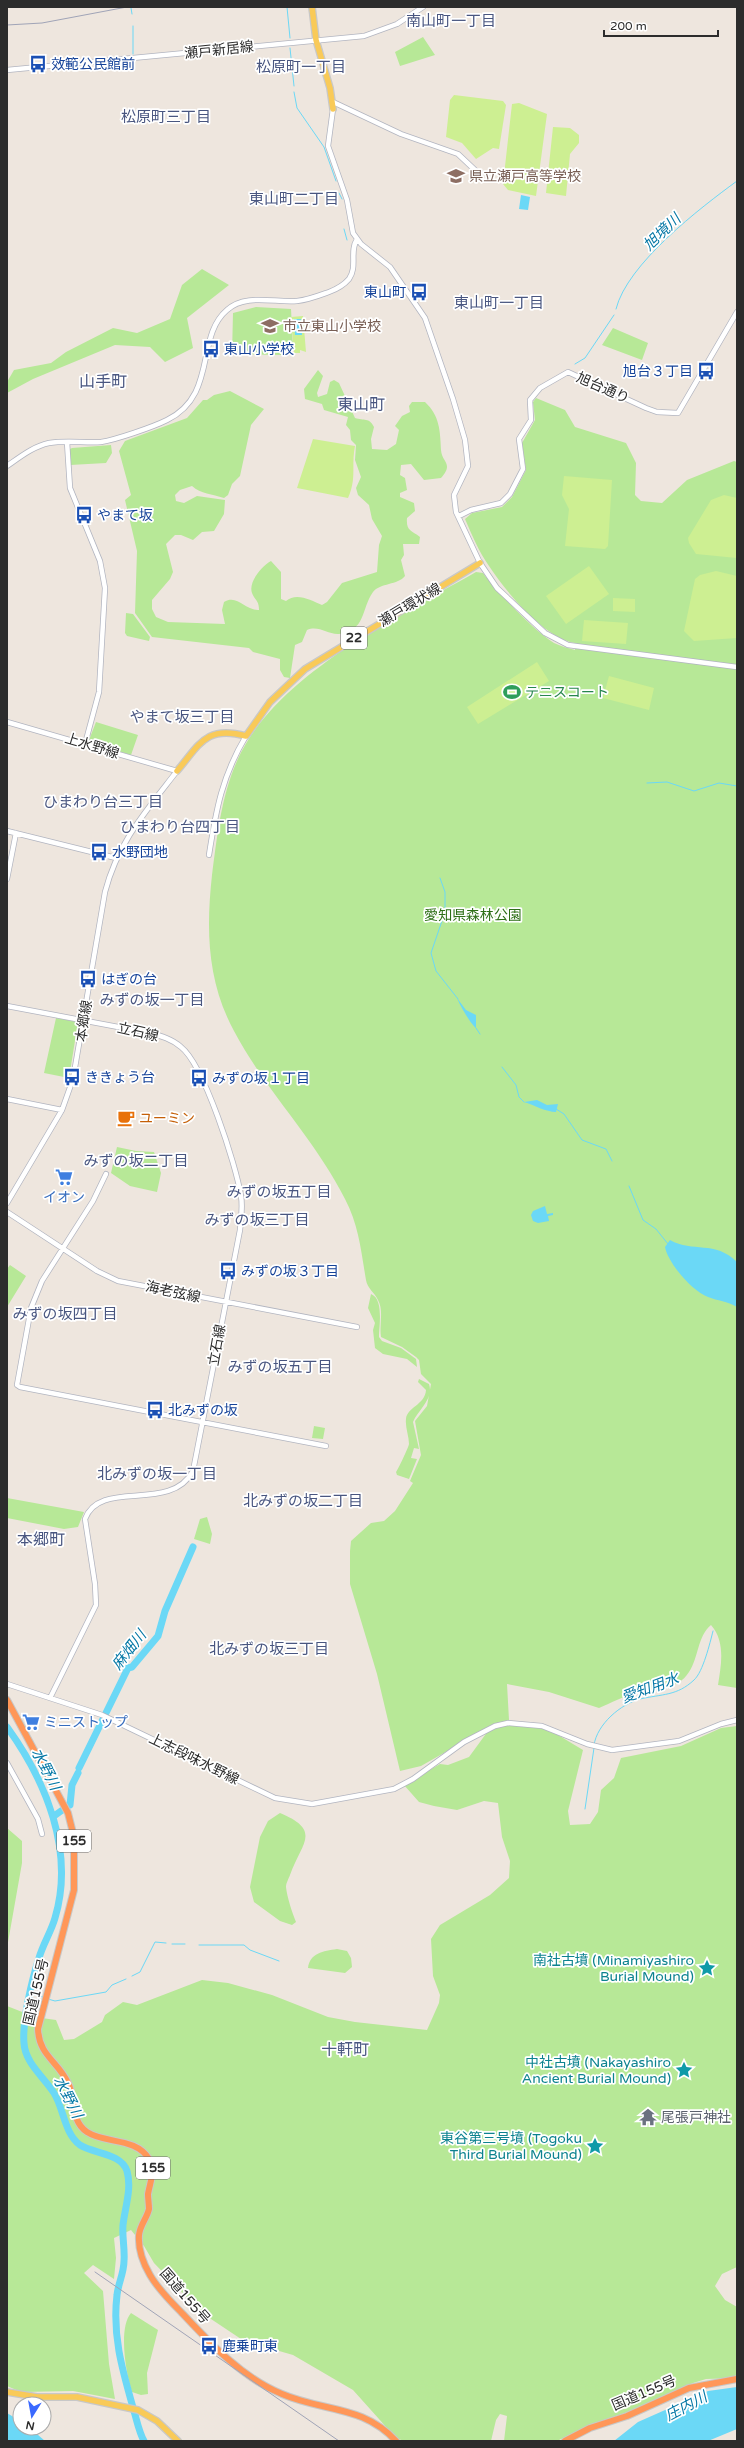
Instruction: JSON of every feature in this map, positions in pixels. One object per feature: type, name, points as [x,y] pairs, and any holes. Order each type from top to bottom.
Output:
[{"type":"highway","name":"国道155号","points":[[7,1700],[68,1813],[74,1837],[74,1890],[38,2029],[39,2041],[48,2059],[68,2081],[79,2125],[87,2132],[98,2137],[131,2145],[145,2153],[152,2163],[149,2209],[139,2236],[143,2262],[154,2282],[212,2345],[264,2384],[298,2400],[359,2414],[382,2427],[396,2441]]},
{"type":"highway","name":"国道155号","points":[[565,2441],[590,2428],[627,2416],[689,2388],[737,2379]]},
{"type":"main road","points":[[312,7],[316,40],[333,102],[332,109]]},
{"type":"main road","name":"瀬戸環状線","points":[[246,736],[270,702],[290,680],[305,669],[480,563]]},
{"type":"main road","points":[[177,771],[202,742],[213,734],[230,731],[246,736]]},
{"type":"main road","points":[[7,2392],[37,2397],[77,2397],[138,2410],[157,2421],[178,2441]]},
{"type":"street","name":"瀬戸新居線","points":[[7,70],[368,35],[397,24],[423,7]]},
{"type":"street","points":[[333,102],[401,134],[458,154],[476,171]]},
{"type":"street","points":[[332,109],[328,146],[347,200],[353,233],[357,239],[390,267],[431,330],[438,362],[460,424],[468,460],[467,472],[454,496],[454,506],[480,563],[497,588],[545,633],[556,641],[568,645],[737,667]]},
{"type":"street","points":[[7,466],[34,448],[49,443],[106,441],[175,415],[190,402],[198,389],[215,328],[227,310],[242,302],[253,300],[286,301],[313,298],[339,288],[351,275],[354,268],[352,251],[357,239]]},
{"type":"street","name":"旭台通り","points":[[458,516],[470,510],[501,503],[510,494],[523,469],[519,439],[531,420],[530,400],[540,388],[568,372],[646,408],[657,412],[678,413],[737,312]]},
{"type":"street","points":[[67,442],[70,488],[100,561],[105,588],[99,692],[84,744]]},
{"type":"street","name":"上水野線","points":[[7,722],[177,771]]},
{"type":"street","points":[[210,855],[218,802],[227,773],[246,736]]},
{"type":"street","name":"本郷線","points":[[7,1203],[62,1110],[74,1079],[105,892],[116,858],[133,826],[177,771]]},
{"type":"street","points":[[7,831],[116,858]]},
{"type":"street","points":[[7,879],[16,833]]},
{"type":"street","name":"立石線","points":[[7,1006],[84,1020],[168,1039],[181,1047],[192,1059],[202,1074],[236,1174],[242,1197],[240,1230],[193,1471],[185,1484],[168,1492],[103,1500],[88,1510],[85,1519],[95,1584],[96,1605],[50,1698]]},
{"type":"street","points":[[7,1099],[62,1110]]},
{"type":"street","points":[[106,1174],[101,1188],[42,1281],[31,1308],[17,1385],[20,1388],[326,1446]]},
{"type":"street","name":"海老弦線","points":[[7,1212],[97,1271],[118,1281],[357,1328]]},
{"type":"street","name":"上志段味水野線","points":[[7,1684],[105,1716],[284,1800],[312,1804],[385,1791],[413,1779],[464,1742],[495,1726],[508,1723],[542,1726],[587,1744],[612,1750],[679,1741],[721,1724],[737,1720]]},
{"type":"street","points":[[7,1763],[38,1818],[42,1834]]},
{"type":"green space","points":[[423,37],[435,55],[400,66],[395,52]]},
{"type":"green space","points":[[454,95],[503,101],[506,105],[499,149],[493,148],[476,159],[462,143],[446,137],[450,100]]},
{"type":"green space","points":[[519,103],[547,114],[536,196],[508,190],[503,184],[512,104]]},
{"type":"green space","points":[[553,127],[570,128],[579,135],[579,143],[570,154],[566,196],[546,193]]},
{"type":"green space","points":[[202,269],[229,285],[187,318],[193,348],[165,362],[150,347],[115,345],[33,379],[7,393],[7,382],[14,370],[51,363],[66,352],[113,328],[137,333],[170,319],[182,285]]},
{"type":"green space","points":[[256,307],[291,309],[293,348],[286,349],[286,355],[232,354],[233,313]]},
{"type":"green space","points":[[303,316],[306,352],[300,350],[300,353],[294,353],[291,317]]},
{"type":"green space","points":[[613,328],[648,343],[642,360],[602,345]]},
{"type":"green space","points":[[318,370],[323,376],[317,393],[318,397],[327,394],[330,382],[334,380],[339,383],[355,418],[368,421],[374,427],[371,439],[372,449],[387,450],[396,444],[399,430],[395,426],[402,416],[410,412],[409,406],[412,402],[425,402],[434,413],[438,424],[441,450],[447,466],[445,473],[441,478],[424,480],[411,464],[401,465],[400,475],[405,478],[407,490],[400,493],[400,497],[414,503],[415,511],[407,518],[407,525],[410,530],[420,537],[419,544],[403,544],[404,555],[401,560],[405,576],[398,581],[376,589],[373,592],[362,618],[354,629],[339,634],[319,629],[307,630],[302,642],[295,645],[290,678],[284,677],[280,670],[280,659],[253,652],[249,648],[152,637],[135,613],[137,551],[125,500],[131,495],[119,451],[125,441],[187,418],[203,400],[207,400],[214,395],[230,391],[264,409],[251,425],[240,476],[232,484],[228,495],[224,498],[195,489],[192,486],[180,490],[175,495],[176,501],[184,503],[197,496],[225,500],[224,514],[214,531],[202,532],[193,540],[181,535],[175,535],[166,544],[173,572],[170,579],[152,600],[152,609],[156,617],[168,622],[225,624],[222,610],[224,602],[229,600],[238,601],[254,610],[259,610],[258,602],[252,593],[252,584],[260,570],[271,561],[281,572],[281,599],[286,601],[290,598],[299,597],[322,605],[327,602],[342,583],[377,572],[379,545],[382,536],[372,519],[369,505],[358,495],[356,488],[361,477],[355,460],[356,445],[351,440],[350,430],[346,425],[348,417],[324,410],[322,404],[305,399],[304,389]]},
{"type":"green space","name":"愛知県森林公園","points":[[536,398],[565,410],[575,427],[626,443],[636,463],[635,495],[641,501],[662,503],[687,480],[734,461],[737,462],[737,1688],[718,1685],[721,1662],[721,1646],[716,1632],[711,1625],[703,1635],[695,1660],[689,1672],[678,1683],[672,1686],[631,1694],[599,1708],[549,1692],[507,1684],[509,1720],[493,1725],[421,1766],[400,1771],[377,1674],[350,1584],[350,1551],[351,1541],[371,1523],[384,1521],[395,1511],[413,1483],[410,1481],[421,1455],[415,1421],[427,1406],[431,1384],[421,1374],[419,1360],[416,1357],[402,1347],[381,1337],[380,1304],[367,1283],[361,1249],[350,1209],[333,1177],[305,1135],[246,1053],[225,1012],[218,993],[211,955],[209,935],[210,895],[220,817],[227,789],[237,761],[255,730],[279,702],[309,675],[342,651],[411,608],[476,572],[483,573],[516,611],[536,630],[554,643],[575,650],[575,643],[551,633],[527,612],[505,588],[482,555],[465,519],[472,513],[502,507],[512,497],[526,470],[522,443],[535,420],[533,402]]},
{"type":"green space","points":[[313,439],[355,446],[353,478],[351,491],[348,498],[297,488]]},
{"type":"green space","points":[[111,445],[112,453],[106,463],[70,465],[70,449],[72,448]]},
{"type":"green space","points":[[564,476],[612,480],[608,546],[605,549],[565,546],[569,509],[562,495]]},
{"type":"green space","points":[[724,495],[737,498],[737,558],[696,554],[689,543],[688,538],[711,500]]},
{"type":"green space","points":[[589,566],[609,594],[566,624],[546,596]]},
{"type":"green space","points":[[716,571],[737,576],[737,638],[694,641],[684,631],[695,579],[700,575]]},
{"type":"green space","points":[[613,598],[635,599],[635,612],[613,611]]},
{"type":"green space","points":[[126,613],[133,614],[150,637],[149,641],[127,636],[125,633]]},
{"type":"green space","points":[[584,620],[628,623],[626,644],[582,641]]},
{"type":"green space","name":"テニスコート","points":[[537,662],[549,681],[478,724],[467,707]]},
{"type":"green space","points":[[609,676],[654,688],[649,710],[603,698]]},
{"type":"green space","points":[[96,722],[138,735],[131,755],[90,743],[89,740]]},
{"type":"green space","points":[[56,1018],[78,1022],[69,1078],[44,1073]]},
{"type":"green space","points":[[117,1147],[136,1151],[154,1152],[161,1173],[157,1192],[130,1186],[111,1173]]},
{"type":"green space","points":[[10,1265],[26,1276],[7,1307],[7,1269]]},
{"type":"green space","points":[[371,1294],[378,1301],[380,1313],[379,1337],[382,1341],[401,1348],[416,1359],[417,1367],[407,1359],[383,1354],[375,1348],[373,1330],[375,1323],[368,1308]]},
{"type":"green space","points":[[419,1379],[429,1384],[430,1389],[425,1404],[413,1422],[419,1449],[414,1448],[411,1458],[417,1459],[409,1479],[397,1475],[396,1472],[409,1444],[406,1422],[407,1415],[425,1395],[426,1390],[418,1382]]},
{"type":"green space","points":[[314,1426],[325,1428],[323,1439],[312,1438]]},
{"type":"green space","points":[[7,1498],[84,1512],[78,1527],[64,1529],[7,1518]]},
{"type":"green space","points":[[207,1517],[212,1534],[210,1544],[194,1539],[200,1519]]},
{"type":"green space","points":[[527,1723],[553,1732],[583,1750],[568,1811],[570,1825],[590,1824],[598,1812],[601,1790],[614,1778],[621,1758],[681,1746],[721,1728],[737,1726],[737,2267],[722,2274],[715,2286],[725,2300],[737,2307],[737,2378],[706,2379],[693,2383],[634,2410],[592,2424],[557,2441],[504,2441],[507,2416],[500,2414],[496,2420],[491,2441],[404,2441],[396,2438],[353,2390],[293,2355],[244,2341],[202,2313],[154,2263],[144,2246],[131,2230],[114,2238],[116,2258],[114,2279],[93,2265],[84,2273],[103,2291],[109,2364],[115,2399],[73,2391],[21,2392],[7,2386],[7,2006],[35,2017],[56,2020],[64,2040],[74,2039],[102,2022],[105,2015],[123,2002],[137,2005],[202,1980],[228,1983],[272,1995],[328,2017],[355,2022],[427,2030],[439,2003],[440,1995],[433,1976],[431,1939],[440,1925],[490,1895],[509,1878],[510,1861],[502,1837],[498,1803],[484,1801],[457,1810],[434,1806],[419,1802],[404,1785],[440,1764],[448,1765],[469,1757],[488,1731],[507,1724]]},
{"type":"green space","points":[[280,1813],[301,1826],[305,1832],[303,1846],[286,1885],[291,1909],[296,1922],[292,1925],[280,1921],[254,1902],[250,1887],[260,1837],[268,1821]]},
{"type":"green space","points":[[7,1828],[22,1841],[22,1863],[7,1948]]},
{"type":"green space","points":[[337,1949],[347,1951],[351,1958],[352,1967],[345,1973],[308,1968],[311,1959],[314,1956],[322,1952]]},
{"type":"green space","points":[[131,2313],[158,2330],[147,2373],[148,2394],[141,2395],[132,2392],[127,2374],[124,2340],[127,2320]]},
{"type":"water","points":[[521,195],[530,197],[528,210],[519,209]]},
{"type":"water","points":[[294,319],[301,319],[302,335],[295,335]]},
{"type":"water","points":[[457,998],[466,1010],[476,1015],[476,1028],[460,1005]]},
{"type":"water","points":[[537,1100],[547,1105],[558,1104],[556,1112],[544,1110],[524,1102]]},
{"type":"water","points":[[545,1206],[547,1214],[553,1213],[553,1215],[548,1216],[549,1221],[538,1223],[533,1221],[531,1215],[533,1211]]},
{"type":"water","points":[[670,1240],[687,1246],[720,1251],[729,1255],[737,1262],[737,1307],[730,1303],[708,1297],[688,1283],[671,1261],[667,1253],[665,1247]]},
{"type":"water","name":"庄内川","points":[[737,2387],[737,2429],[708,2441],[614,2441],[638,2422],[708,2391]]},
{"type":"water","points":[[7,2413],[12,2416],[12,2436],[39,2436],[45,2441],[7,2441]]},
{"type":"waterway","points":[[287,7],[290,38]]},
{"type":"waterway","points":[[131,8],[132,14]]},
{"type":"waterway","points":[[133,26],[133,54]]},
{"type":"waterway","points":[[290,48],[294,86]]},
{"type":"waterway","points":[[294,92],[297,108],[324,147],[336,181]]},
{"type":"waterway","name":"旭境川","points":[[616,309],[623,292],[634,274],[649,256],[685,222],[737,181]]},
{"type":"waterway","points":[[339,193],[342,199]]},
{"type":"waterway","points":[[344,229],[347,240]]},
{"type":"waterway","name":"旭境川","points":[[575,364],[585,358],[614,315]]},
{"type":"waterway","points":[[647,783],[667,782],[694,791],[719,783],[737,786]]},
{"type":"waterway","points":[[440,878],[445,892],[445,912],[431,953],[436,971],[458,999]]},
{"type":"waterway","points":[[476,1028],[480,1034]]},
{"type":"waterway","points":[[502,1067],[516,1085],[519,1097],[524,1102]]},
{"type":"waterway","points":[[556,1109],[564,1114],[582,1140],[606,1149],[612,1161]]},
{"type":"waterway","points":[[629,1186],[643,1220],[656,1229],[668,1244]]},
{"type":"waterway","name":"麻畑川","points":[[79,1768],[128,1668],[132,1667],[158,1636],[165,1611],[193,1547]]},
{"type":"waterway","name":"愛知用水","points":[[594,1745],[596,1737],[605,1723],[625,1705],[640,1699],[675,1692],[694,1680],[703,1664],[713,1631]]},
{"type":"waterway","name":"水野川","points":[[7,1727],[34,1770],[45,1793],[59,1842],[61,1867],[60,1893],[55,1918],[33,1977],[28,2000],[24,2034],[25,2050],[31,2063],[54,2093],[67,2127],[75,2140],[86,2148],[113,2157],[124,2165],[127,2171],[129,2184],[123,2225],[124,2265],[117,2295],[116,2325],[122,2368],[138,2426],[144,2441]]},
{"type":"waterway","name":"愛知用水","points":[[585,1809],[594,1748]]},
{"type":"waterway","name":"麻畑川","points":[[70,1805],[72,1785],[78,1773]]},
{"type":"waterway","name":"麻畑川","points":[[54,1816],[61,1811]]},
{"type":"waterway","points":[[132,1976],[140,1972],[155,1942],[166,1943]]},
{"type":"waterway","points":[[172,1944],[185,1944]]},
{"type":"waterway","points":[[199,1945],[244,1945],[250,1950],[279,1961]]},
{"type":"waterway","points":[[48,1999],[55,2001],[106,1992],[112,1985],[126,1979]]},
{"type":"waterway","points":[[31,1994],[43,1997]]},
{"type":"railway","points":[[7,25],[42,23],[127,7]]},
{"type":"railway","points":[[318,7],[354,7]]},
{"type":"railway","points":[[95,2272],[339,2441]]},
{"type":"place","name":"效範公民館前","points":[[38,64]]},
{"type":"place","name":"県立瀬戸高等学校","points":[[456,176]]},
{"type":"place","name":"東山町","points":[[419,292]]},
{"type":"place","name":"市立東山小学校","points":[[270,326]]},
{"type":"place","name":"東山小学校","points":[[211,349]]},
{"type":"place","name":"旭台３丁目","points":[[706,371]]},
{"type":"place","name":"やまて坂","points":[[84,515]]},
{"type":"place","name":"テニスコート","points":[[512,692]]},
{"type":"place","name":"水野団地","points":[[99,852]]},
{"type":"place","name":"はぎの台","points":[[88,979]]},
{"type":"place","name":"ききょう台","points":[[72,1077]]},
{"type":"place","name":"みずの坂１丁目","points":[[199,1078]]},
{"type":"place","name":"ユーミン","points":[[126,1118]]},
{"type":"place","name":"イオン","points":[[64,1177]]},
{"type":"place","name":"みずの坂３丁目","points":[[228,1271]]},
{"type":"place","name":"北みずの坂","points":[[155,1410]]},
{"type":"place","name":"ミニストップ","points":[[31,1722]]},
{"type":"place","name":"南社古墳 (Minamiyashiro Burial Mound)","points":[[707,1968]]},
{"type":"place","name":"中社古墳 (Nakayashiro Ancient Burial Mound)","points":[[684,2070]]},
{"type":"place","name":"尾張戸神社","points":[[648,2117]]},
{"type":"place","name":"東谷第三号墳 (Togoku Third Burial Mound)","points":[[595,2146]]},
{"type":"place","name":"鹿乗町東","points":[[209,2346]]},
{"type":"district","name":"南山町一丁目","points":[[451,21]]},
{"type":"district","name":"松原町一丁目","points":[[301,67]]},
{"type":"district","name":"松原町三丁目","points":[[166,117]]},
{"type":"district","name":"東山町二丁目","points":[[294,199]]},
{"type":"district","name":"東山町一丁目","points":[[499,303]]},
{"type":"district","name":"山手町","points":[[103,382]]},
{"type":"district","name":"東山町","points":[[361,405]]},
{"type":"district","name":"やまて坂三丁目","points":[[182,717]]},
{"type":"district","name":"ひまわり台三丁目","points":[[103,802]]},
{"type":"district","name":"ひまわり台四丁目","points":[[180,827]]},
{"type":"district","name":"みずの坂一丁目","points":[[152,1000]]},
{"type":"district","name":"みずの坂二丁目","points":[[136,1161]]},
{"type":"district","name":"みずの坂五丁目","points":[[279,1192]]},
{"type":"district","name":"みずの坂三丁目","points":[[257,1220]]},
{"type":"district","name":"みずの坂四丁目","points":[[65,1314]]},
{"type":"district","name":"みずの坂五丁目","points":[[280,1367]]},
{"type":"district","name":"北みずの坂一丁目","points":[[157,1474]]},
{"type":"district","name":"北みずの坂二丁目","points":[[303,1501]]},
{"type":"district","name":"本郷町","points":[[41,1540]]},
{"type":"district","name":"北みずの坂三丁目","points":[[269,1649]]},
{"type":"district","name":"十軒町","points":[[345,2050]]}]
